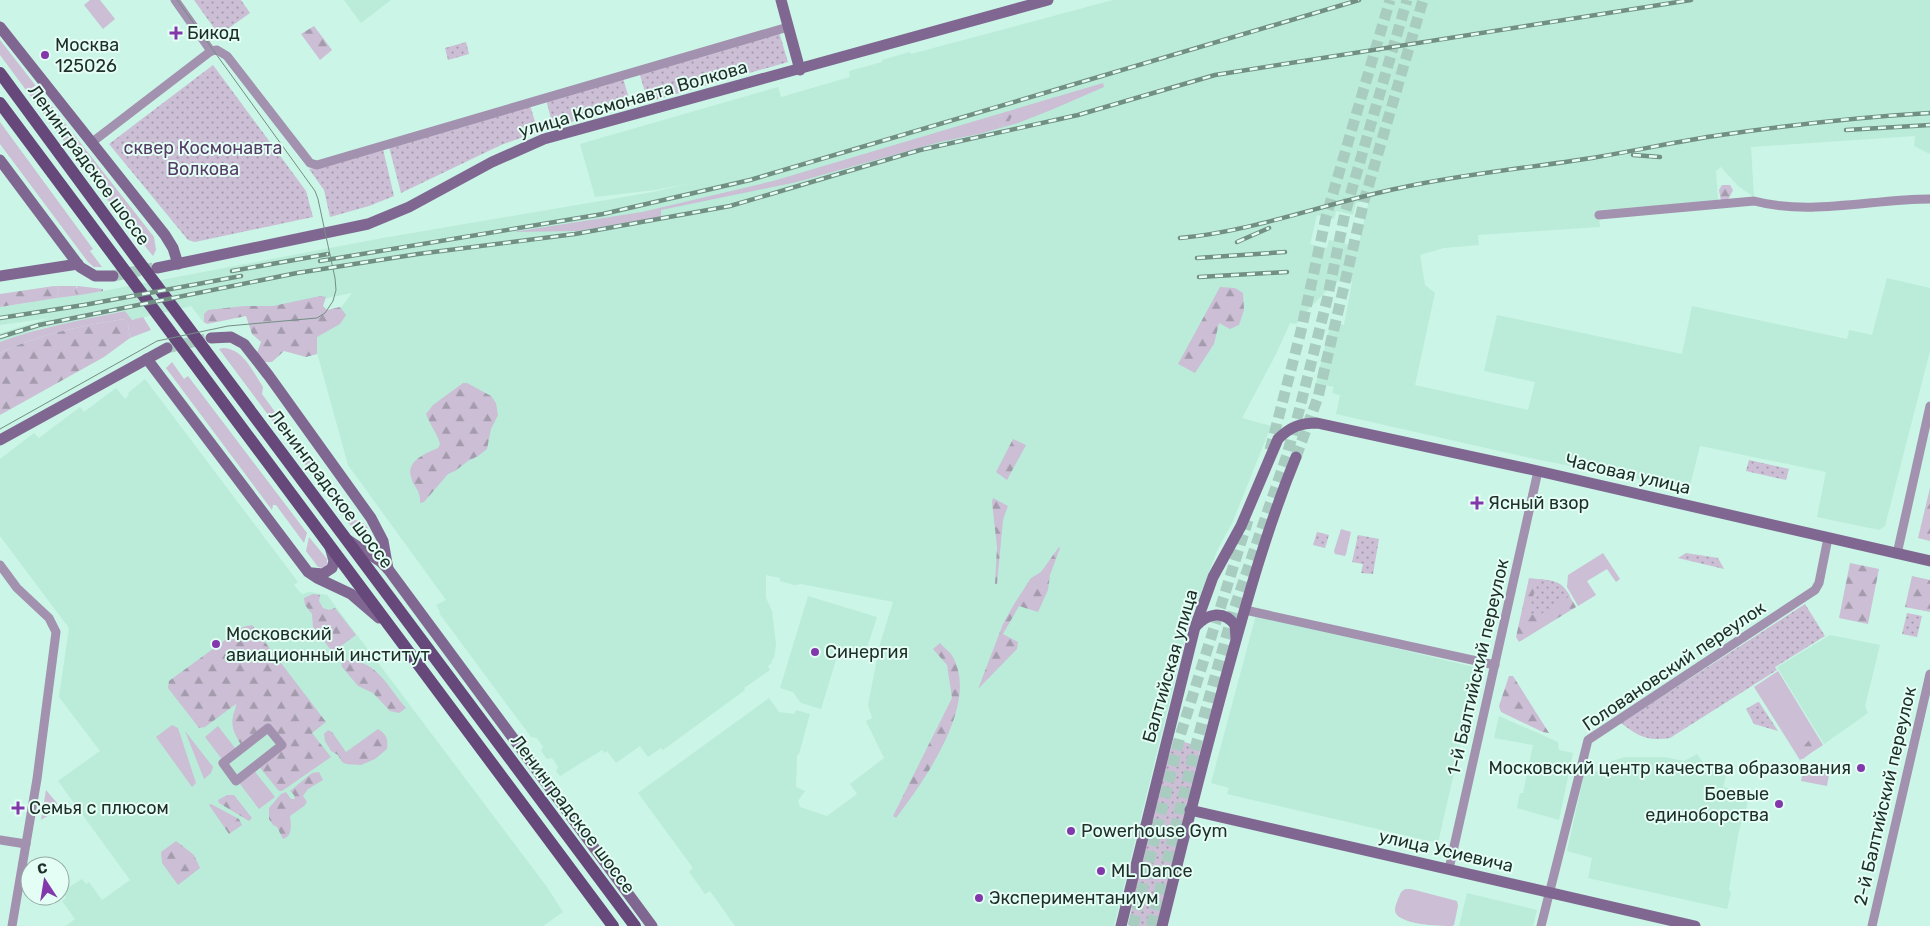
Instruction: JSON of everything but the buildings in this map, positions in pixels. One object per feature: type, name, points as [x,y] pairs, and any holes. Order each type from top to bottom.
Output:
[{"type":"main road","name":"Ленинградское шоссе","points":[[0,73],[137,259],[206,341],[352,543],[635,926]]},
{"type":"main road","name":"Ленинградское шоссе","points":[[0,103],[399,636],[613,926]]},
{"type":"street","points":[[175,0],[211,50]]},
{"type":"street","points":[[781,0],[800,70]]},
{"type":"street","name":"улица Космонавта Волкова","points":[[157,268],[368,224],[409,208],[492,162],[544,139],[800,70],[1048,0]]},
{"type":"street","points":[[0,27],[165,235],[173,248],[178,264]]},
{"type":"street","points":[[91,143],[211,50],[217,50],[227,56],[310,163],[317,165],[788,27]]},
{"type":"street","points":[[0,160],[78,264],[89,274],[113,276]]},
{"type":"street","points":[[1599,215],[1754,201],[1775,207],[1802,207],[1930,199]]},
{"type":"street","points":[[0,276],[78,264]]},
{"type":"street","points":[[206,341],[231,337],[244,344],[374,523],[382,540],[388,569]]},
{"type":"street","points":[[0,440],[167,348]]},
{"type":"street","points":[[147,359],[308,572],[351,594],[399,636]]},
{"type":"street","points":[[1897,554],[1929,418],[1930,406]]},
{"type":"street","name":"Балтийская улица","points":[[1121,926],[1195,627],[1213,577],[1241,526],[1278,439],[1289,428],[1304,423],[1317,423]]},
{"type":"street","name":"Часовая улица","points":[[1317,423],[1538,471],[1930,561]]},
{"type":"street","points":[[1162,926],[1190,810],[1259,559],[1276,507],[1296,457]]},
{"type":"street","name":"1-й Балтийский переулок","points":[[1449,870],[1538,471]]},
{"type":"street","points":[[352,543],[367,546],[375,539],[377,532],[374,523]]},
{"type":"street","name":"Головановский переулок","points":[[1541,926],[1551,893],[1588,740],[1815,590],[1819,583],[1828,538]]},
{"type":"street","points":[[308,572],[324,574],[332,568],[334,561],[329,543]]},
{"type":"street","points":[[352,543],[388,569],[652,926]]},
{"type":"street","points":[[0,565],[17,588],[49,618],[56,632],[26,844],[12,926]]},
{"type":"street","points":[[1245,610],[1495,665]]},
{"type":"street","points":[[1195,627],[1202,619],[1210,616],[1216,614],[1225,616],[1234,626],[1236,642]]},
{"type":"street","name":"2-й Балтийский переулок","points":[[1872,926],[1930,674]]},
{"type":"street","points":[[268,728],[282,745],[236,780],[223,763],[268,728]]},
{"type":"street","name":"улица Усиевича","points":[[1190,810],[1694,926]]},
{"type":"street","points":[[0,840],[26,844]]},
{"type":"shaded area","points":[[344,0],[391,0],[361,23]]},
{"type":"shaded area","points":[[1113,0],[1930,0],[1930,154],[1914,146],[1915,136],[1751,147],[1754,197],[1738,186],[1721,167],[1716,171],[1718,201],[1598,210],[1600,227],[1478,235],[1479,245],[1444,248],[1420,255],[1425,285],[1435,293],[1415,385],[1528,410],[1535,382],[1484,371],[1497,315],[1682,354],[1692,306],[1847,339],[1849,330],[1872,335],[1887,278],[1930,288],[1930,351],[1885,526],[1879,530],[1817,517],[1826,472],[1700,446],[1689,489],[1535,459],[1336,414],[1340,395],[1332,393],[1334,387],[1316,383],[1331,322],[1344,325],[1352,282],[1342,278],[1331,286],[1296,324],[1290,323],[1242,418],[1271,426],[1233,521],[1217,551],[1188,627],[1114,926],[735,926],[710,891],[705,894],[689,872],[693,868],[638,793],[769,698],[779,712],[794,714],[796,710],[810,714],[799,754],[797,755],[796,787],[805,791],[798,801],[800,807],[827,816],[857,794],[850,784],[884,758],[866,721],[872,718],[868,705],[880,644],[893,602],[801,584],[794,585],[780,581],[780,578],[766,575],[766,598],[772,611],[776,644],[774,658],[768,666],[770,670],[663,750],[661,748],[648,757],[640,746],[616,763],[607,751],[605,753],[602,750],[560,776],[556,771],[558,767],[552,758],[547,759],[541,751],[543,747],[537,738],[531,737],[439,613],[436,605],[446,600],[348,465],[311,331],[326,327],[352,293],[204,323],[191,306],[132,320],[124,311],[40,329],[0,342],[0,333],[50,318],[0,325],[0,307],[103,291],[383,238],[653,192],[687,184],[595,197],[580,144],[778,87],[781,97],[850,77],[849,71],[882,62],[882,60],[910,52],[911,54]],"holes":[[[1369,200],[1358,247],[1329,240],[1327,248],[1310,244],[1317,215],[1334,219],[1336,211],[1353,215],[1356,203]]]},
{"type":"shaded area","name":"Московский авиационный институт","points":[[145,379],[298,582],[294,585],[299,591],[302,594],[310,592],[327,595],[547,887],[563,912],[543,926],[66,926],[75,919],[66,906],[70,906],[71,886],[82,879],[86,884],[89,882],[102,900],[130,880],[58,781],[100,751],[59,697],[69,628],[0,536],[0,459],[34,433],[39,438],[80,407],[84,412],[116,388],[125,399],[129,395],[128,393]]},
{"type":"shaded area","name":"Синергия","points":[[808,596],[877,617],[864,657],[839,650],[821,709],[801,703],[793,692],[780,688]]},
{"type":"shaded area","points":[[1256,615],[1478,668],[1438,843],[1227,794],[1229,788],[1211,783]]},
{"type":"shaded area","points":[[1830,635],[1880,645],[1865,706],[1868,713],[1824,744],[1777,667]]},
{"type":"shaded area","points":[[1499,716],[1558,742],[1559,750],[1573,753],[1559,820],[1517,808],[1520,793],[1523,793],[1533,745],[1494,738]]},
{"type":"shaded area","points":[[1697,754],[1708,770],[1723,773],[1726,776],[1723,787],[1747,792],[1749,796],[1744,820],[1742,819],[1738,835],[1729,889],[1731,893],[1727,909],[1588,878],[1592,858],[1567,851],[1584,774],[1593,774],[1612,761],[1625,757],[1664,757],[1684,761]]},
{"type":"shaded area","points":[[1467,893],[1537,910],[1533,926],[1459,926]]},
{"type":"green space","points":[[90,0],[100,0],[115,19],[103,29],[84,5]]},
{"type":"green space","points":[[194,0],[241,0],[250,13],[219,35]]},
{"type":"green space","points":[[314,26],[332,50],[320,60],[301,34]]},
{"type":"green space","points":[[779,32],[788,62],[648,102],[639,72]]},
{"type":"green space","points":[[0,40],[154,237],[156,250],[153,256],[140,240],[138,241],[0,55]]},
{"type":"green space","points":[[466,42],[469,54],[448,60],[445,48]]},
{"type":"green space","name":"сквер Космонавта Волкова","points":[[213,65],[306,191],[313,217],[195,242],[188,240],[109,144]]},
{"type":"green space","points":[[623,78],[631,105],[553,127],[546,99]]},
{"type":"green space","points":[[1103,83],[1104,87],[1018,123],[940,142],[797,182],[661,210],[661,217],[577,231],[513,232],[642,212],[773,181]],"holes":[[[1001,115],[1005,125],[997,127],[993,119]]]},
{"type":"green space","points":[[530,105],[538,132],[501,145],[401,193],[389,147]]},
{"type":"green space","points":[[1008,112],[1012,116],[1008,124],[997,127],[989,123],[993,119]]},
{"type":"green space","points":[[0,122],[93,249],[90,251],[102,267],[94,267],[88,262],[0,144]]},
{"type":"green space","points":[[383,149],[394,196],[369,206],[330,217],[324,190],[309,169]]},
{"type":"green space","points":[[1722,185],[1730,185],[1733,190],[1728,200],[1721,201],[1719,190]]},
{"type":"green space","points":[[54,286],[78,286],[76,287],[76,294],[80,295],[57,298],[59,289]]},
{"type":"green space","points":[[54,286],[59,289],[57,298],[0,307],[0,294]]},
{"type":"green space","points":[[78,286],[103,289],[103,291],[80,295],[76,294],[75,290]]},
{"type":"green space","points":[[1220,287],[1235,288],[1243,293],[1244,310],[1239,325],[1230,329],[1219,323],[1214,344],[1195,373],[1178,364]]},
{"type":"green space","points":[[320,296],[326,297],[323,306],[327,310],[340,307],[346,315],[340,324],[317,337],[317,354],[306,357],[284,351],[272,362],[264,362],[257,353],[261,342],[252,334],[246,316],[207,324],[204,322],[204,314],[208,310],[244,306],[273,306]]},
{"type":"green space","points":[[125,311],[132,320],[143,317],[151,330],[130,338],[128,324],[124,319],[45,336],[0,353],[0,342],[62,324]]},
{"type":"green space","points":[[124,319],[128,324],[130,338],[104,357],[0,415],[0,353],[45,336]]},
{"type":"green space","points":[[223,348],[237,352],[247,362],[263,387],[262,394],[354,520],[362,522],[368,528],[364,536],[359,536],[354,530],[219,349]]},
{"type":"green space","points":[[172,362],[184,379],[188,376],[307,533],[304,543],[276,505],[273,505],[272,510],[166,368]]},
{"type":"green space","points":[[463,383],[467,383],[491,396],[496,403],[498,415],[491,429],[487,449],[448,474],[424,502],[420,503],[410,471],[418,458],[438,448],[440,444],[426,414],[433,405]]},
{"type":"green space","points":[[1013,439],[1026,445],[1007,480],[996,472]]},
{"type":"green space","points":[[1749,460],[1789,469],[1786,480],[1746,471]]},
{"type":"green space","points":[[1930,488],[1930,541],[1918,538]]},
{"type":"green space","points":[[993,498],[1008,506],[1003,520],[997,584],[995,584],[997,547]]},
{"type":"green space","points":[[1341,529],[1351,532],[1345,556],[1335,554],[1334,551]]},
{"type":"green space","points":[[1317,532],[1329,535],[1325,548],[1313,545]]},
{"type":"green space","points":[[1358,535],[1379,539],[1373,574],[1361,573],[1363,564],[1352,562]]},
{"type":"green space","points":[[309,537],[327,559],[327,564],[323,568],[318,567],[306,551]]},
{"type":"green space","points":[[1059,547],[1050,575],[1048,590],[1038,612],[1019,606],[1003,634],[1018,642],[1017,649],[978,689],[1003,624],[1013,606],[1031,578],[1041,572]]},
{"type":"green space","points":[[1603,553],[1620,579],[1616,582],[1607,569],[1587,581],[1596,595],[1578,606],[1567,587],[1568,575]]},
{"type":"green space","points":[[1686,553],[1718,558],[1724,569],[1678,558]]},
{"type":"green space","points":[[1850,563],[1879,569],[1868,624],[1839,618]]},
{"type":"green space","points":[[1912,576],[1930,580],[1930,612],[1905,607]]},
{"type":"green space","points":[[1529,578],[1548,580],[1559,584],[1567,591],[1576,607],[1519,642],[1516,637]]},
{"type":"green space","points":[[1540,579],[1558,583],[1564,587],[1570,596],[1538,616],[1529,614],[1533,596]]},
{"type":"green space","points":[[313,594],[320,595],[319,601],[323,608],[329,610],[335,608],[356,635],[337,649],[331,650],[313,627],[312,614],[305,605],[304,598]]},
{"type":"green space","points":[[1805,604],[1825,636],[1775,667],[1777,670],[1670,738],[1655,739],[1644,737],[1621,723]]},
{"type":"green space","points":[[1907,613],[1922,616],[1917,637],[1902,634]]},
{"type":"green space","points":[[252,625],[326,722],[312,733],[331,757],[282,791],[279,791],[257,764],[282,745],[269,728],[243,748],[232,725],[236,704],[205,727],[199,728],[168,688],[169,681],[243,627]]},
{"type":"green space","points":[[940,643],[951,654],[959,673],[959,694],[955,717],[946,740],[934,762],[896,818],[893,816],[952,698],[947,665],[933,649]]},
{"type":"green space","points":[[347,660],[358,661],[374,670],[406,708],[399,713],[390,711],[373,693],[358,686],[342,667],[341,662]]},
{"type":"green space","points":[[1778,671],[1823,745],[1800,760],[1754,687]]},
{"type":"green space","points":[[1509,676],[1513,676],[1549,733],[1501,712],[1499,706]]},
{"type":"green space","points":[[1758,702],[1778,731],[1754,724],[1746,709]]},
{"type":"green space","points":[[172,725],[178,728],[196,783],[192,787],[156,737]]},
{"type":"green space","points":[[218,726],[238,752],[224,762],[205,737]]},
{"type":"green space","points":[[378,729],[386,737],[387,749],[375,759],[361,765],[342,762],[338,755],[331,751],[325,741],[324,734],[328,730],[332,732],[346,752]]},
{"type":"green space","points":[[185,731],[213,767],[211,773],[204,779]]},
{"type":"green space","points":[[1174,739],[1201,747],[1157,926],[1129,926],[1137,878],[1148,832]]},
{"type":"green space","points":[[1810,739],[1817,743],[1818,747],[1803,759],[1799,758],[1796,753],[1797,750]]},
{"type":"green space","points":[[1805,764],[1830,769],[1827,786],[1801,781]]},
{"type":"green space","points":[[252,768],[275,797],[259,809],[237,780]]},
{"type":"green space","points":[[319,772],[323,780],[308,789],[303,796],[307,802],[290,816],[290,833],[283,839],[277,827],[269,819],[269,808],[281,794],[286,792],[291,799],[295,799],[290,791],[312,773]]},
{"type":"green space","points":[[46,790],[57,803],[57,806],[52,813],[41,820]]},
{"type":"green space","points":[[227,795],[234,795],[252,818],[249,821],[219,803],[218,800]]},
{"type":"green space","points":[[211,804],[239,819],[242,825],[229,834],[209,805]]},
{"type":"green space","points":[[176,841],[194,855],[200,868],[178,885],[162,863],[161,852]]},
{"type":"green space","points":[[1405,889],[1457,901],[1458,906],[1454,925],[1419,924],[1402,919],[1395,910],[1401,892]]},
{"type":"tunnel","points":[[1270,450],[1301,331],[1326,217],[1390,0]]},
{"type":"tunnel","points":[[1151,926],[1197,741],[1234,609],[1287,455],[1327,300],[1345,213],[1407,0]]},
{"type":"tunnel","points":[[1296,457],[1318,397],[1364,201],[1423,0]]},
{"type":"tunnel","points":[[113,276],[153,268]]},
{"type":"tunnel","points":[[167,348],[205,339]]},
{"type":"tunnel","points":[[1133,926],[1180,736],[1248,520]]},
{"type":"tram line","points":[[0,429],[157,341],[228,326],[317,318],[325,313],[333,301],[336,290],[335,278],[315,191],[177,0]]},
{"type":"railway","points":[[320,261],[603,214],[750,180],[1359,0]]},
{"type":"railway","points":[[0,337],[39,325],[297,273],[418,254],[575,234],[730,206],[920,150],[1078,115],[1215,75],[1691,0]]},
{"type":"railway","points":[[1180,238],[1263,223],[1372,194],[1424,183],[1592,158],[1747,131],[1851,119],[1930,113]]},
{"type":"railway","points":[[1846,130],[1930,125]]},
{"type":"railway","points":[[1633,155],[1660,157]]},
{"type":"railway","points":[[1237,242],[1269,228]]},
{"type":"railway","points":[[1197,258],[1285,252]]},
{"type":"railway","points":[[232,271],[328,254]]},
{"type":"railway","points":[[1199,277],[1287,272]]},
{"type":"railway","points":[[0,318],[84,305],[241,276]]},
{"type":"place","name":"Бикод","points":[[176,33]]},
{"type":"place","name":"Москва 125026","points":[[45,55]]},
{"type":"place","name":"Ясный взор","points":[[1477,503]]},
{"type":"place","name":"Московский авиационный институт","points":[[216,644]]},
{"type":"place","name":"Синергия","points":[[815,652]]},
{"type":"place","name":"Московский центр качества образования","points":[[1861,768]]},
{"type":"place","name":"Боевые единоборства","points":[[1779,804]]},
{"type":"place","name":"Семья с плюсом","points":[[18,808]]},
{"type":"place","name":"Powerhouse Gym","points":[[1071,831]]},
{"type":"place","name":"ML Dance","points":[[1101,871]]},
{"type":"place","name":"Экспериментаниум","points":[[979,898]]}]
